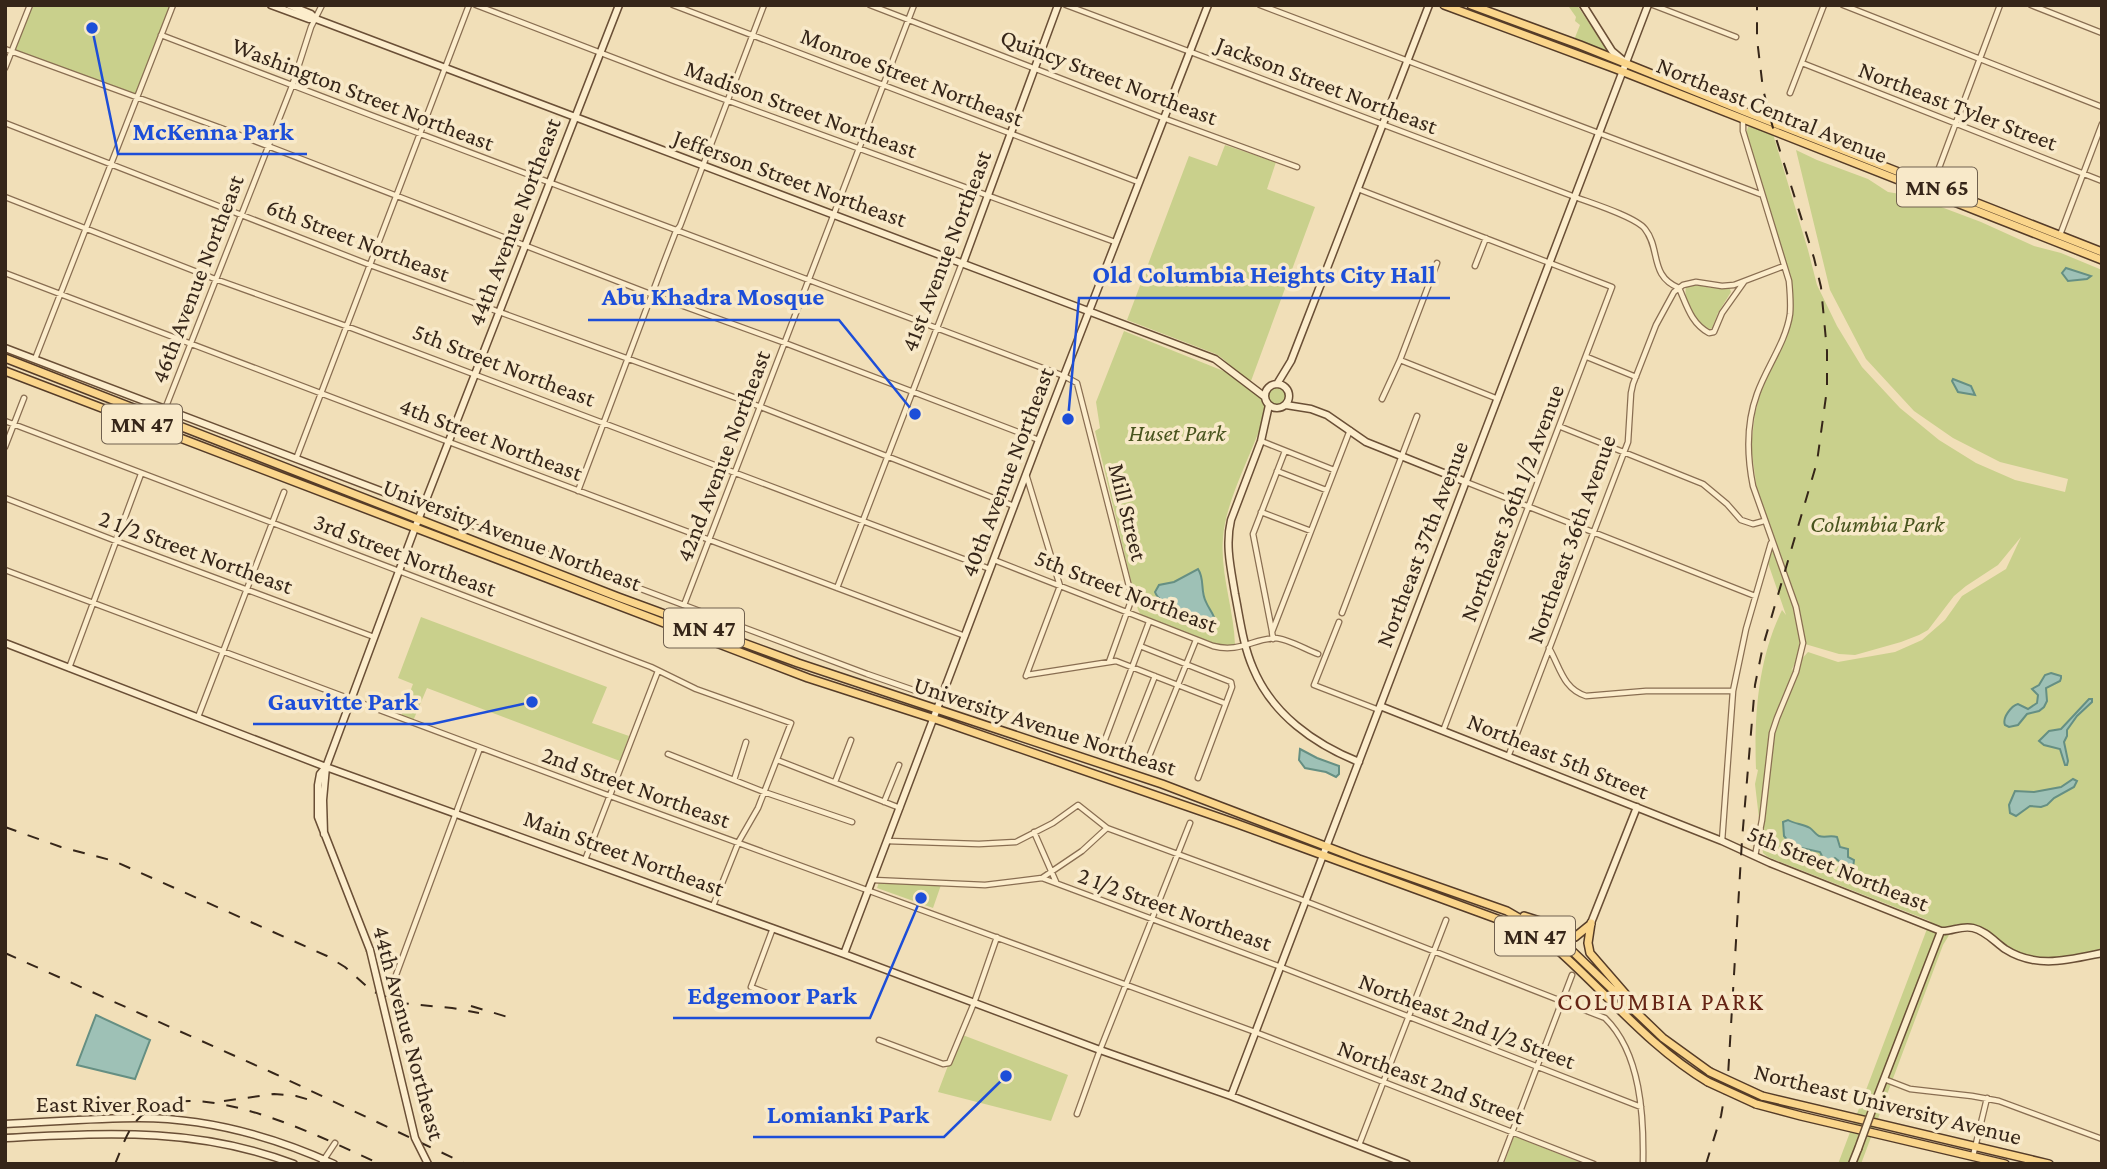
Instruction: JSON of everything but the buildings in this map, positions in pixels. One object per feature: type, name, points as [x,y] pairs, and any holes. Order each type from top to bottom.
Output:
[{"type":"main road","name":"MN 65","points":[[1444,5],[1624,67]]},
{"type":"main road","name":"MN 65","points":[[1471,5],[1580,45],[1624,67]]},
{"type":"main road","points":[[1520,33],[1546,38],[1551,34]]},
{"type":"main road","points":[[1545,42],[1580,45]]},
{"type":"main road","name":"Northeast Central Avenue","points":[[1624,67],[2102,260]]},
{"type":"main road","name":"Northeast Central Avenue","points":[[1931,189],[2102,252]]},
{"type":"main road","name":"University Avenue Northeast","points":[[5,358],[618,597],[1323,856]]},
{"type":"main road","name":"University Avenue Northeast","points":[[5,371],[818,681],[1162,784],[1327,846]]},
{"type":"main road","name":"Northeast University Avenue","points":[[1327,846],[1507,911],[1567,946],[1663,1038],[1710,1072],[1762,1096],[2049,1164]]},
{"type":"main road","name":"Northeast University Avenue","points":[[1323,856],[1527,931],[1575,965],[1673,1058],[1708,1082],[1756,1104],[2005,1164]]},
{"type":"main road","points":[[1507,911],[1542,922],[1575,937],[1591,923]]},
{"type":"main road","points":[[1591,923],[1588,943],[1590,953],[1649,1024]]},
{"type":"street","points":[[5,68],[30,5]]},
{"type":"street","points":[[35,359],[173,5]]},
{"type":"street","name":"Jefferson Street Northeast","points":[[271,5],[316,19],[1215,359],[1265,397]]},
{"type":"street","name":"Jefferson Street Northeast","points":[[289,5],[311,14],[316,19]]},
{"type":"street","name":"46th Avenue Northeast","points":[[165,409],[322,5]]},
{"type":"street","points":[[296,459],[469,5]]},
{"type":"street","name":"Madison Street Northeast","points":[[476,5],[728,101],[1115,242]]},
{"type":"street","name":"44th Avenue Northeast","points":[[428,1164],[415,1138],[370,950],[324,834],[326,767],[423,507],[619,5]]},
{"type":"street","name":"Monroe Street Northeast","points":[[673,5],[1138,182]]},
{"type":"street","points":[[578,491],[764,5]]},
{"type":"street","name":"Quincy Street Northeast","points":[[870,5],[1297,167]]},
{"type":"street","name":"42nd Avenue Northeast","points":[[684,605],[914,5]]},
{"type":"street","name":"41st Avenue Northeast","points":[[837,588],[963,263],[1058,5]]},
{"type":"street","name":"Jackson Street Northeast","points":[[1066,5],[1640,224],[1649,236],[1662,276],[1671,285],[1679,288],[1694,320],[1700,328],[1709,333],[1717,328],[1721,313],[1744,282]]},
{"type":"street","name":"40th Avenue Northeast","points":[[844,954],[1208,5]]},
{"type":"street","points":[[1260,5],[1761,194]]},
{"type":"street","points":[[1429,5],[1291,361],[1286,388],[1289,396],[1327,415],[1366,442],[1755,596]]},
{"type":"street","points":[[1583,5],[1624,67]]},
{"type":"street","name":"Northeast 37th Avenue","points":[[1231,1096],[1648,5]]},
{"type":"street","points":[[1653,5],[1736,37]]},
{"type":"street","points":[[1790,93],[1824,5]]},
{"type":"street","points":[[1843,5],[2102,107]]},
{"type":"street","points":[[1931,189],[2000,5]]},
{"type":"street","points":[[2031,5],[2102,33]]},
{"type":"street","name":"Washington Street Northeast","points":[[161,36],[1064,376]]},
{"type":"street","points":[[5,49],[268,146],[653,296],[785,343],[1039,440]]},
{"type":"street","name":"Northeast Tyler Street","points":[[1802,63],[2102,181]]},
{"type":"street","points":[[1744,116],[1743,131],[1790,291],[1790,313],[1782,338],[1756,396],[1749,430],[1749,467],[1752,486],[1796,607],[1803,643],[1796,672],[1772,733],[1764,809],[1755,856]]},
{"type":"street","name":"6th Street Northeast","points":[[5,123],[370,265],[761,407],[1014,506]]},
{"type":"street","points":[[2060,235],[2102,124]]},
{"type":"street","points":[[1358,189],[1550,263]]},
{"type":"street","name":"5th Street Northeast","points":[[5,197],[215,279],[990,569]]},
{"type":"street","points":[[1475,266],[1486,238]]},
{"type":"street","points":[[1382,400],[1437,263]]},
{"type":"street","name":"Northeast 36th 1/2 Avenue","points":[[1443,731],[1612,287],[1550,263]]},
{"type":"street","points":[[1679,288],[1696,282],[1722,286],[1744,282],[1784,266]]},
{"type":"street","name":"4th Street Northeast","points":[[5,273],[965,636]]},
{"type":"street","name":"Northeast 36th Avenue","points":[[1508,757],[1625,453],[1630,432],[1631,393],[1636,377],[1656,325],[1672,293],[1679,288]]},
{"type":"street","name":"University Avenue Northeast","points":[[5,348],[919,692]]},
{"type":"street","points":[[1587,357],[1636,377]]},
{"type":"street","points":[[1400,360],[1498,399]]},
{"type":"street","points":[[1291,361],[1265,397],[1269,405],[1261,438],[1228,532],[1229,558],[1245,646],[1259,681],[1283,713],[1324,746],[1359,762]]},
{"type":"street","name":"Mill Street","points":[[1064,376],[1077,383],[1132,598],[1109,662]]},
{"type":"street","name":"Jefferson Street Northeast","points":[[1244,382],[1262,386],[1274,385]]},
{"type":"street","points":[[1274,385],[1286,388]]},
{"type":"street","points":[[1286,405],[1289,396]]},
{"type":"street","points":[[5,447],[24,398]]},
{"type":"street","points":[[1269,405],[1278,408],[1286,405],[1311,409]]},
{"type":"street","points":[[1261,438],[1278,408]]},
{"type":"street","points":[[1342,613],[1417,415]]},
{"type":"street","name":"3rd Street Northeast","points":[[5,421],[399,570],[658,671],[696,689],[791,723],[777,760]]},
{"type":"street","points":[[1560,427],[1703,484],[1746,523],[1764,521]]},
{"type":"street","points":[[1272,632],[1350,430]]},
{"type":"street","points":[[1261,438],[1285,451],[1334,470]]},
{"type":"street","points":[[1285,451],[1253,534],[1254,541],[1273,639],[1278,638],[1318,654]]},
{"type":"street","points":[[1277,471],[1326,490]]},
{"type":"street","points":[[69,668],[141,474]]},
{"type":"street","points":[[1026,474],[1060,586],[1026,676],[1116,661],[1224,704]]},
{"type":"street","points":[[198,717],[284,492]]},
{"type":"street","name":"2 1/2 Street Northeast","points":[[5,498],[374,637]]},
{"type":"street","points":[[1261,512],[1311,531]]},
{"type":"street","points":[[1722,841],[1733,691],[1755,596],[1772,542]]},
{"type":"street","name":"5th Street Northeast","points":[[994,560],[1127,614],[1222,648],[1273,639]]},
{"type":"street","name":"2nd Street Northeast","points":[[5,570],[350,700],[1255,1032]]},
{"type":"street","points":[[1149,622],[1103,745],[1124,755],[1144,762],[1148,759],[1196,640]]},
{"type":"street","points":[[1339,622],[1314,685],[1379,708]]},
{"type":"street","name":"Main Street Northeast","points":[[5,643],[326,767],[1231,1096],[1407,1164]]},
{"type":"street","points":[[1140,646],[1231,682],[1198,778]]},
{"type":"street","points":[[1549,648],[1565,681],[1577,693],[1586,696],[1646,691],[1733,691]]},
{"type":"street","points":[[585,860],[658,671]]},
{"type":"street","points":[[1124,755],[1154,676]]},
{"type":"street","name":"Northeast 5th Street","points":[[1379,708],[1722,841]]},
{"type":"street","points":[[835,782],[851,740]]},
{"type":"street","points":[[734,779],[746,742]]},
{"type":"street","points":[[396,975],[480,748]]},
{"type":"street","points":[[668,754],[764,792],[852,822]]},
{"type":"street","points":[[713,906],[738,843],[758,808],[777,760],[900,808]]},
{"type":"street","points":[[884,802],[899,765]]},
{"type":"street","points":[[887,841],[991,844],[1016,842],[1053,823],[1078,804],[1107,828],[1306,901],[1605,1018],[1617,1033],[1633,1067],[1642,1107],[1643,1164]]},
{"type":"street","points":[[1591,923],[1637,807]]},
{"type":"street","points":[[1077,1114],[1190,823]]},
{"type":"street","points":[[873,880],[985,885],[1042,878],[1082,851],[1107,828]]},
{"type":"street","name":"2 1/2 Street Northeast","points":[[1034,832],[1057,883]]},
{"type":"street","name":"5th Street Northeast","points":[[1722,841],[1941,931]]},
{"type":"street","name":"2 1/2 Street Northeast","points":[[1042,878],[1280,967]]},
{"type":"street","points":[[1359,1145],[1446,920]]},
{"type":"street","points":[[1852,1164],[1941,931],[1962,927],[1977,929],[2015,955],[2035,961],[2066,961],[2102,953]]},
{"type":"street","points":[[773,928],[751,987],[790,1002]]},
{"type":"street","points":[[879,1040],[943,1064],[948,1063],[974,1003],[997,937]]},
{"type":"street","name":"Northeast 2nd 1/2 Street","points":[[1280,967],[1642,1107]]},
{"type":"street","points":[[1500,1164],[1572,975]]},
{"type":"street","name":"Northeast 2nd Street","points":[[1255,1032],[1594,1164]]},
{"type":"street","points":[[1884,1079],[1910,1089],[1987,1098],[2010,1104],[2102,1139]]},
{"type":"street","points":[[1973,1156],[1987,1098]]},
{"type":"street","name":"East River Road","points":[[5,1124],[138,1118],[213,1125],[256,1134],[334,1164]]},
{"type":"street","name":"East River Road","points":[[5,1138],[107,1133],[175,1135],[265,1153],[294,1164]]},
{"type":"street","points":[[323,1161],[335,1143]]},
{"type":"green space","points":[[32,5],[171,5],[135,95],[14,50]]},
{"type":"green space","points":[[1570,5],[1577,5],[1609,53],[1583,41],[1574,40],[1580,25],[1575,21],[1576,17]]},
{"type":"green space","points":[[1139,85],[1160,93],[1155,106],[1134,98]]},
{"type":"green space","name":"Columbia Park","points":[[1748,127],[1773,134],[1817,285],[1837,326],[1862,367],[1900,408],[1939,440],[1976,463],[2015,480],[2065,492],[2068,479],[2000,462],[1953,438],[1914,411],[1866,359],[1830,290],[1796,150],[1868,179],[1888,192],[1912,196],[1981,222],[2034,246],[2061,253],[2102,270],[2102,949],[2061,958],[2040,959],[2014,951],[1979,927],[1956,924],[1943,945],[1861,1164],[1838,1164],[1930,921],[1763,853],[1755,784],[1758,770],[1757,708],[1768,648],[1782,610],[1786,615],[1768,563],[1774,536],[1757,490],[1751,447],[1755,413],[1763,384],[1790,323],[1793,295],[1746,134]],"holes":[[[2021,537],[2006,569],[1962,596],[1945,620],[1922,640],[1895,652],[1838,662],[1808,652],[1791,671],[1805,644],[1839,654],[1855,655],[1901,642],[1928,630],[1954,596],[1998,565]]]},
{"type":"green space","name":"Huset Park","points":[[1225,145],[1276,162],[1267,189],[1315,207],[1251,381],[1216,354],[1127,320],[1189,156],[1217,166]]},
{"type":"green space","points":[[1692,284],[1730,289],[1731,292],[1712,328],[1708,330],[1688,305],[1686,287]]},
{"type":"green space","name":"Huset Park","points":[[1124,331],[1226,372],[1264,398],[1266,412],[1232,498],[1223,538],[1223,565],[1235,645],[1216,645],[1141,615],[1138,610],[1095,431],[1100,428],[1096,402]]},
{"type":"green space","points":[[1278,386],[1285,389],[1288,396],[1285,403],[1278,406],[1271,403],[1268,396],[1271,389]]},
{"type":"green space","points":[[421,617],[607,687],[592,723],[629,736],[620,761],[427,688],[413,721],[401,716],[413,684],[398,678]]},
{"type":"green space","points":[[879,882],[941,885],[933,908],[877,888]]},
{"type":"green space","points":[[960,1034],[1068,1075],[1051,1121],[938,1092]]},
{"type":"green space","points":[[1514,1136],[1584,1164],[1504,1164]]},
{"type":"water","points":[[2066,268],[2091,276],[2068,281],[2062,273]]},
{"type":"water","points":[[1953,379],[1971,386],[1975,395],[1958,392]]},
{"type":"water","points":[[1198,569],[1204,598],[1214,617],[1210,621],[1175,612],[1155,592],[1159,585],[1174,582]]},
{"type":"water","points":[[2051,673],[2061,678],[2046,688],[2047,701],[2044,707],[2027,714],[2018,725],[2005,725],[2006,716],[2015,705],[2028,709],[2037,703],[2038,695],[2032,689],[2039,685],[2045,675]]},
{"type":"water","points":[[2092,699],[2092,702],[2067,730],[2064,742],[2068,761],[2065,765],[2060,749],[2039,741],[2049,731],[2061,729]]},
{"type":"water","points":[[1300,749],[1339,766],[1339,774],[1336,777],[1305,768],[1299,760]]},
{"type":"water","points":[[2073,779],[2077,781],[2074,787],[2047,805],[2030,806],[2016,816],[2010,813],[2009,805],[2015,791],[2034,792],[2061,787]]},
{"type":"water","points":[[1788,820],[1810,828],[1819,836],[1837,837],[1840,847],[1848,849],[1848,857],[1854,860],[1853,868],[1835,858],[1830,863],[1825,862],[1820,852],[1802,848],[1792,855],[1787,855],[1789,842],[1784,836],[1783,822]]},
{"type":"water","points":[[96,1015],[150,1040],[135,1079],[77,1065]]},
{"type":"railway","points":[[1706,1164],[1721,1116],[1728,1076],[1742,840],[1755,685],[1763,646],[1817,462],[1827,389],[1827,351],[1821,287],[1763,89],[1757,39],[1757,5]]},
{"type":"railway","points":[[5,827],[61,847],[114,861],[327,956],[345,967],[372,991],[400,1003],[479,1013]]},
{"type":"railway","points":[[5,953],[273,1073],[466,1164]]},
{"type":"railway","points":[[471,1006],[511,1018]]},
{"type":"railway","points":[[224,1101],[274,1094],[317,1102]]},
{"type":"railway","points":[[115,1164],[130,1130],[145,1113],[168,1103],[197,1101],[262,1115],[328,1140],[380,1164]]},
{"type":"place","name":"McKenna Park","points":[[92,28]]},
{"type":"place","name":"Abu Khadra Mosque","points":[[915,414]]},
{"type":"place","name":"Old Columbia Heights City Hall","points":[[1068,419]]},
{"type":"place","name":"Gauvitte Park","points":[[532,702]]},
{"type":"place","name":"Edgemoor Park","points":[[921,898]]},
{"type":"place","name":"Lomianki Park","points":[[1006,1076]]},
{"type":"district","name":"COLUMBIA PARK","points":[[1661,1001]]}]
